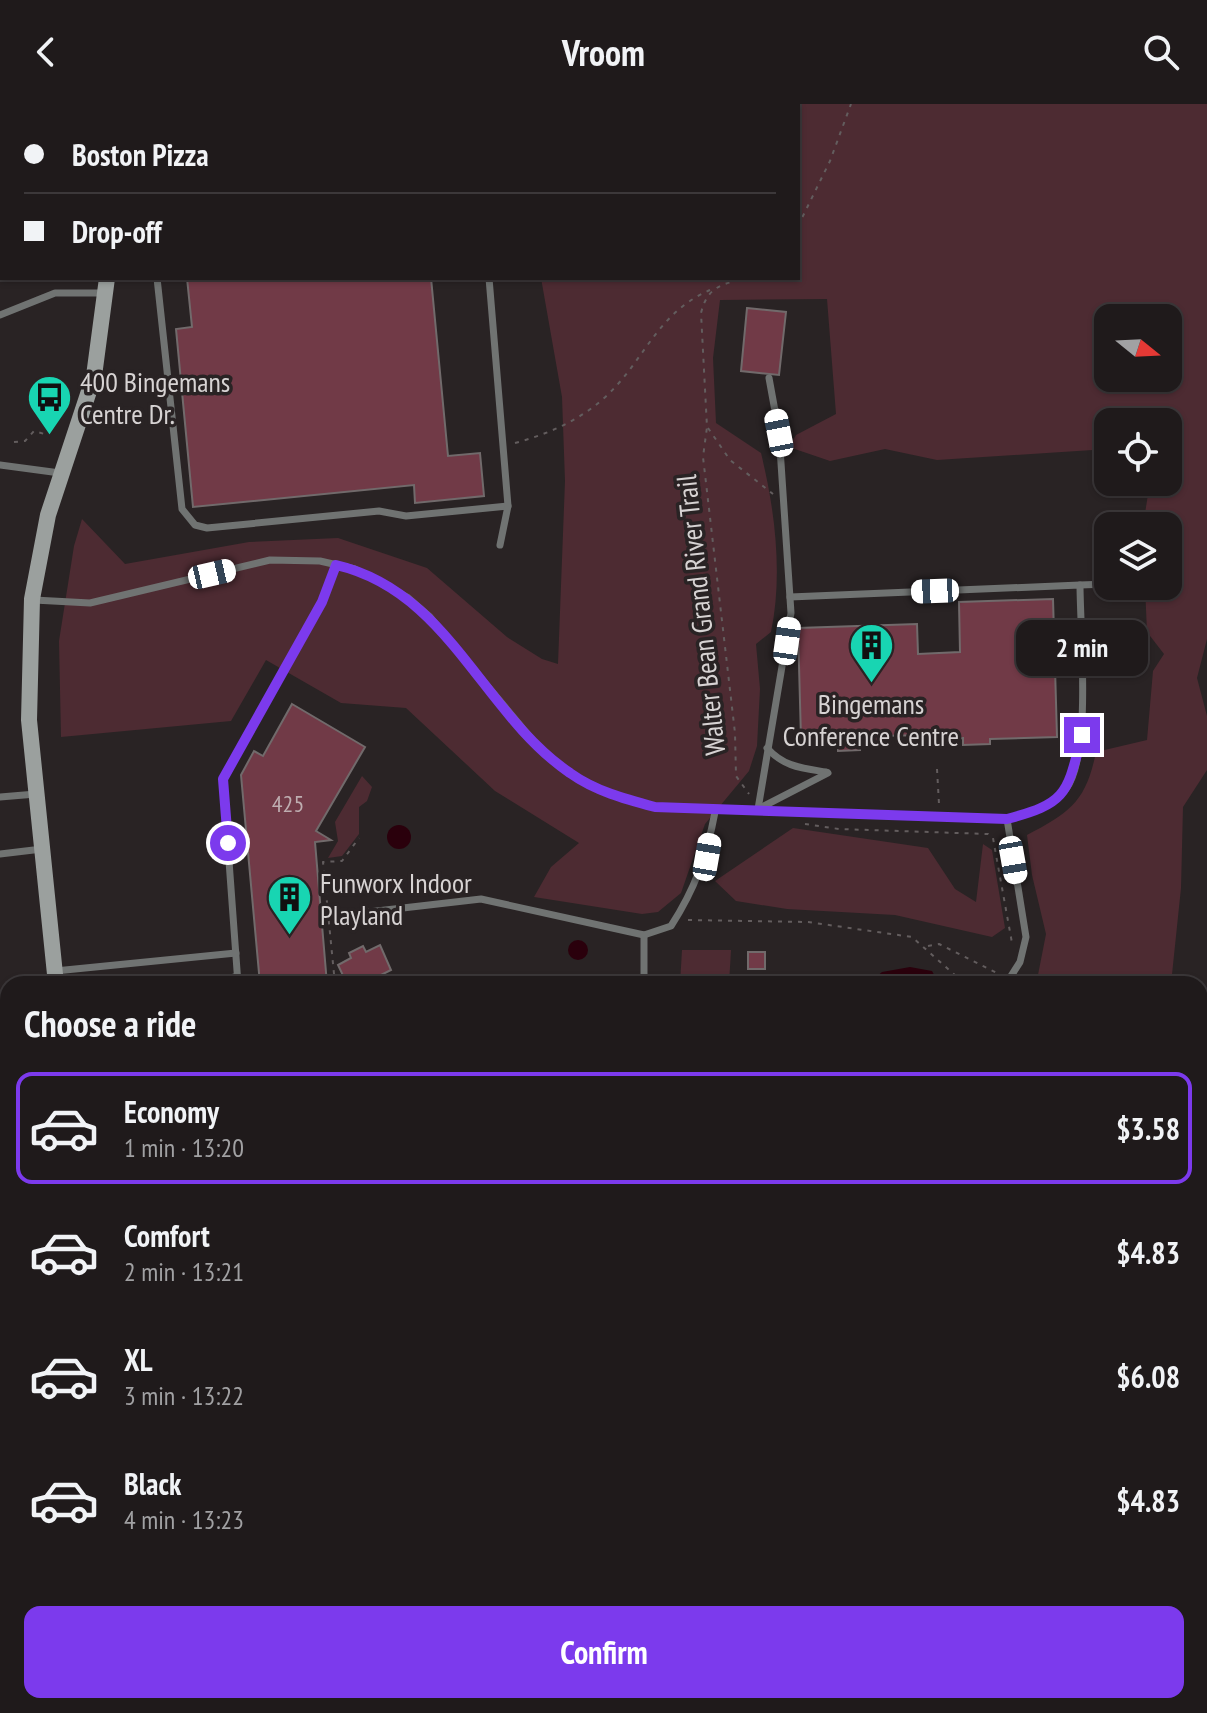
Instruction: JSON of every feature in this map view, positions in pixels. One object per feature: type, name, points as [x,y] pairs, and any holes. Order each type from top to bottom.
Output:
[{"type":"main road","points":[[55,976],[29,720],[32,599],[48,515],[94,376],[106,285]]},
{"type":"lane","points":[[157,280],[182,509],[195,525],[207,528],[379,511],[406,516],[508,506]]},
{"type":"lane","points":[[489,280],[508,506],[500,545]]},
{"type":"lane","points":[[0,315],[55,293],[106,285]]},
{"type":"lane","points":[[758,809],[767,748],[775,726],[791,613],[779,433],[769,378]]},
{"type":"lane","points":[[0,465],[62,473]]},
{"type":"lane","points":[[32,599],[90,603],[270,560],[355,569],[407,597],[430,617],[540,749],[570,774],[612,795],[655,807],[715,812],[758,809],[1007,819],[1045,809],[1068,787],[1082,735],[1080,585]]},
{"type":"lane","points":[[238,976],[223,779],[322,602],[336,565]]},
{"type":"lane","points":[[790,597],[1094,584]]},
{"type":"lane","points":[[758,809],[828,773],[792,767],[777,760],[767,748]]},
{"type":"lane","points":[[0,797],[36,794]]},
{"type":"lane","points":[[342,915],[481,899],[644,935],[671,926],[675,920],[707,857],[715,812]]},
{"type":"lane","points":[[1007,819],[1026,937],[1020,962],[1011,976]]},
{"type":"lane","points":[[0,854],[42,849]]},
{"type":"lane","points":[[644,935],[644,976]]},
{"type":"lane","points":[[69,976],[236,953]]},
{"type":"path","points":[[800,222],[830,161],[851,104]]},
{"type":"path","points":[[503,446],[542,436],[572,421],[605,397],[679,307],[711,289],[742,280]]},
{"type":"path","name":"Walter Bean Grand River Trail","points":[[711,289],[701,313],[702,378],[707,427],[703,457],[735,733],[736,776],[758,809]]},
{"type":"path","points":[[707,427],[730,460],[782,502]]},
{"type":"path","points":[[14,442],[25,441],[34,431],[48,435]]},
{"type":"path","points":[[937,769],[939,804]]},
{"type":"path","points":[[803,823],[839,829],[923,830],[940,834],[976,832],[993,838],[1012,943],[1020,962]]},
{"type":"path","points":[[939,828],[940,834]]},
{"type":"path","points":[[334,976],[323,862],[342,861],[359,838]]},
{"type":"path","points":[[675,920],[808,922],[912,937],[926,946],[957,976]]},
{"type":"path","points":[[926,946],[939,944],[985,964],[1000,976]]},
{"type":"shaded area","points":[[800,104],[1207,104],[1207,639],[1197,678],[1207,716],[1207,770],[1183,807],[1181,888],[1172,976],[1038,976],[1046,934],[1032,875],[1027,835],[1066,812],[1074,803],[1087,782],[1096,752],[1147,740],[1153,671],[1164,654],[1147,632],[1146,600],[1182,600],[1182,512],[1145,512],[1148,496],[1182,496],[1182,408],[1094,408],[1094,450],[937,460],[885,449],[830,461],[789,447],[796,435],[836,414],[827,299],[720,300],[713,358],[716,423],[761,453],[776,542],[775,610],[771,632],[756,644],[760,689],[757,746],[749,771],[705,824],[681,893],[658,912],[642,914],[534,897],[551,867],[579,843],[495,791],[406,708],[341,703],[266,660],[231,721],[61,737],[59,641],[74,546],[82,519],[125,564],[249,542],[338,538],[427,568],[507,637],[542,659],[558,664],[565,481],[562,397],[541,280],[800,280]]},
{"type":"shaded area","points":[[362,776],[372,787],[367,801],[359,807],[359,834],[342,856],[328,858],[338,841],[335,822]]},
{"type":"shaded area","points":[[399,825],[408,828],[411,837],[408,846],[399,849],[390,846],[387,837],[390,828]]},
{"type":"shaded area","points":[[793,828],[928,848],[955,889],[976,902],[983,844],[992,850],[1005,928],[992,937],[895,915],[787,909],[736,901],[715,881]]},
{"type":"shaded area","points":[[578,940],[585,943],[588,950],[585,957],[578,960],[571,957],[568,950],[571,943]]},
{"type":"shaded area","points":[[682,950],[731,950],[729,976],[680,976]]},
{"type":"shaded area","points":[[910,967],[932,971],[935,976],[877,976],[882,972]]},
{"type":"building","points":[[187,280],[431,280],[448,456],[480,453],[484,496],[415,503],[414,485],[193,507],[176,329],[192,327]]},
{"type":"building","points":[[747,308],[786,312],[779,375],[741,371]]},
{"type":"building","name":"Bingemans Conference Centre","points":[[1053,599],[1057,737],[990,739],[990,744],[963,745],[963,738],[927,740],[927,735],[878,736],[879,742],[860,743],[860,750],[838,751],[838,743],[801,739],[798,628],[917,624],[918,654],[960,652],[959,602]]},
{"type":"building","points":[[292,704],[365,747],[316,831],[331,840],[315,842],[326,976],[259,976],[241,775],[254,751],[263,756]]},
{"type":"building","points":[[380,945],[391,970],[379,976],[343,976],[338,965],[351,958],[349,953],[363,946],[366,952]]},
{"type":"building","points":[[748,952],[765,952],[765,969],[748,969]]},
{"type":"place","name":"400 Bingemans Centre Dr.","points":[[49,436]]},
{"type":"place","name":"Bingemans Conference Centre","points":[[871,685]]},
{"type":"place","name":"Funworx Indoor Playland","points":[[289,937]]},
{"type":"route","points":[[228,843],[223,779],[322,602],[336,565],[355,569],[407,597],[430,617],[540,749],[570,774],[612,795],[655,807],[715,812],[758,809],[1007,819],[1045,809],[1068,787],[1082,735]]}]
